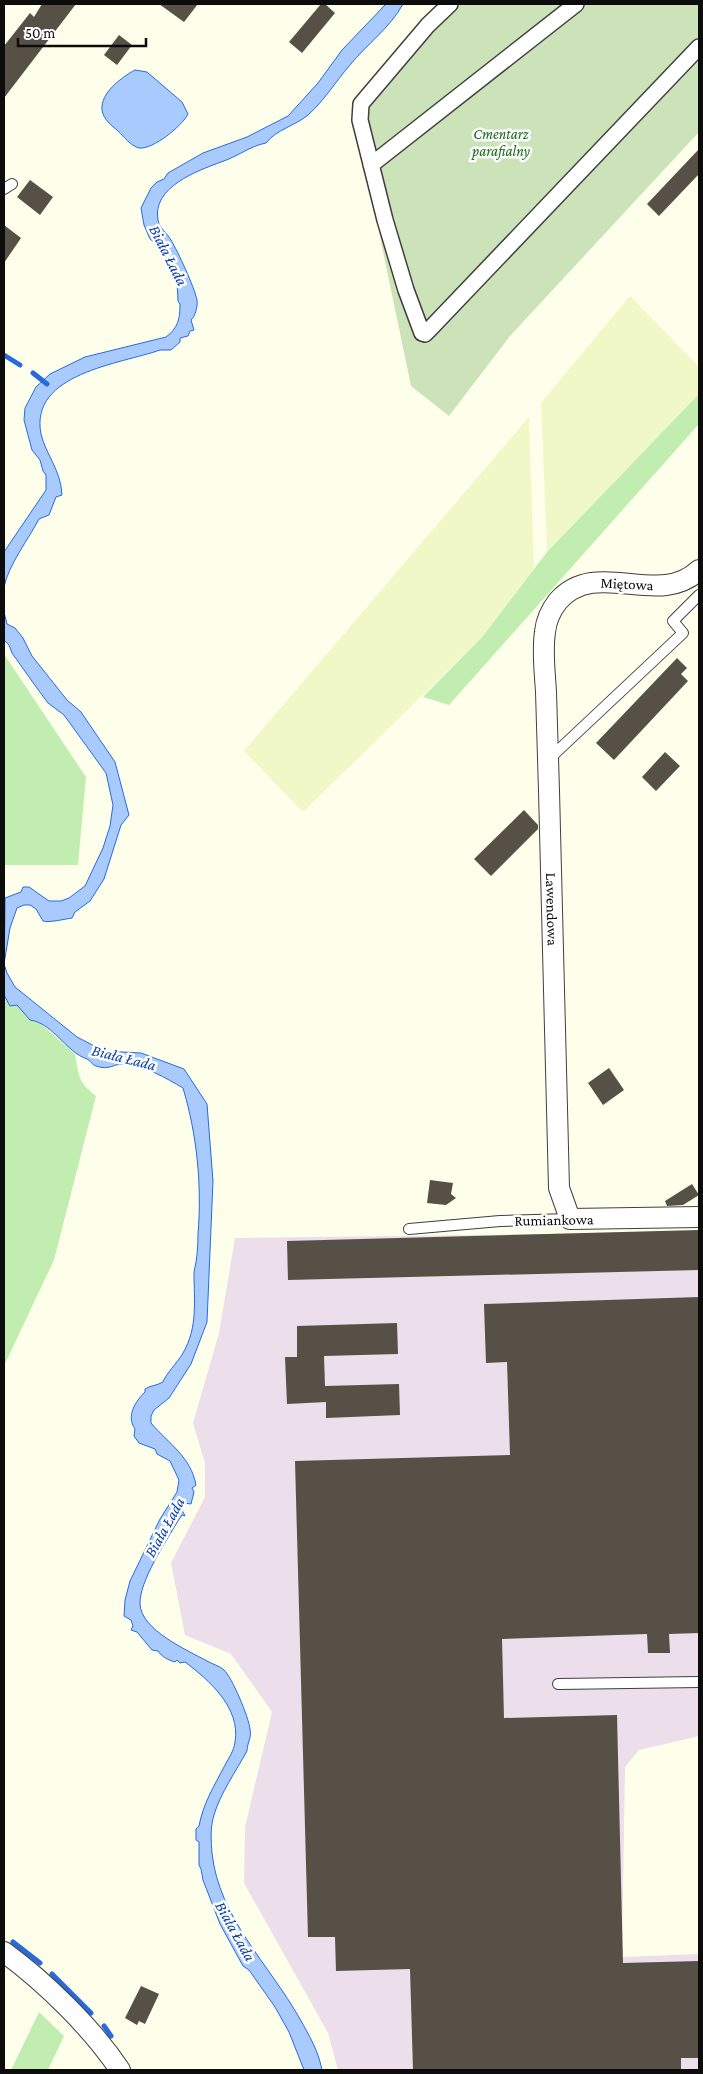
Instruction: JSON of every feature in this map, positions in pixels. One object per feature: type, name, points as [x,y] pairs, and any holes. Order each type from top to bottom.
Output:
[{"type":"street","points":[[450,4],[428,25],[361,104],[360,120],[371,165],[406,290],[420,331],[425,334],[699,47]]},
{"type":"street","points":[[371,165],[576,4]]},
{"type":"street","name":"Miętowa","points":[[557,603],[572,589],[583,584],[597,582],[664,586],[685,580],[699,570]]},
{"type":"street","name":"Lawendowa","points":[[557,603],[548,617],[544,634],[559,1188],[570,1219]]},
{"type":"street","name":"Rumiankowa","points":[[570,1219],[699,1217]]},
{"type":"street","points":[[4,1952],[22,1966],[73,2014],[107,2051],[120,2070]]},
{"type":"lane","points":[[548,760],[684,633],[674,621],[699,595]]},
{"type":"lane","name":"Rumiankowa","points":[[409,1229],[500,1221],[570,1219]]},
{"type":"lane","points":[[558,1684],[699,1682]]},
{"type":"shaded area","points":[[699,1232],[699,1736],[639,1750],[625,1767],[622,1957],[699,1954],[699,2070],[338,2070],[328,2033],[244,1883],[245,1827],[272,1712],[231,1654],[185,1635],[171,1563],[205,1497],[205,1463],[193,1423],[219,1333],[235,1238]]},
{"type":"green space","name":"Cmentarz parafialny","points":[[439,4],[699,4],[699,132],[510,336],[449,416],[411,386],[353,107]]},
{"type":"green space","points":[[630,296],[699,367],[699,394],[547,552],[541,403]]},
{"type":"green space","points":[[699,394],[699,424],[449,705],[423,697],[483,636],[547,552]]},
{"type":"green space","points":[[529,417],[534,569],[483,636],[303,812],[244,751]]},
{"type":"green space","points":[[4,654],[86,777],[78,865],[4,865]]},
{"type":"green space","points":[[4,996],[10,1006],[17,1005],[30,1020],[39,1022],[75,1054],[82,1082],[96,1096],[54,1260],[4,1366]]},
{"type":"green space","points":[[39,2012],[64,2036],[48,2070],[11,2070]]},
{"type":"water","name":"Biała Łada","points":[[386,4],[403,4],[392,21],[357,57],[308,115],[275,134],[266,143],[200,170],[178,182],[162,198],[158,208],[159,223],[178,252],[197,300],[196,311],[191,320],[194,330],[190,331],[188,336],[180,338],[180,342],[171,350],[160,350],[81,374],[63,384],[49,397],[41,413],[41,434],[59,478],[62,495],[56,497],[49,515],[39,519],[14,561],[4,587],[4,552],[46,490],[46,475],[40,460],[32,450],[24,420],[25,408],[36,387],[50,374],[85,357],[166,337],[178,323],[180,304],[178,301],[177,281],[173,276],[163,249],[150,239],[144,225],[141,208],[151,188],[157,182],[164,179],[168,173],[203,153],[247,137],[288,116],[318,83],[342,50]]},
{"type":"water","points":[[135,70],[147,72],[182,102],[188,114],[167,136],[145,148],[136,147],[128,141],[108,122],[102,110],[104,98],[108,92],[118,81]]},
{"type":"water","points":[[4,612],[7,624],[15,628],[23,638],[32,656],[67,700],[81,712],[115,762],[129,815],[121,825],[104,879],[90,901],[75,912],[72,918],[53,921],[43,921],[36,909],[30,905],[17,908],[10,928],[4,962],[5,898],[21,892],[23,887],[29,887],[49,901],[61,901],[69,898],[85,886],[103,848],[110,826],[113,805],[106,773],[64,715],[48,703],[4,640]]},
{"type":"water","name":"Biała Łada","points":[[4,965],[15,987],[77,1037],[104,1051],[141,1053],[184,1069],[207,1104],[213,1181],[207,1322],[191,1364],[169,1398],[154,1410],[151,1416],[151,1423],[178,1451],[189,1466],[196,1485],[192,1488],[194,1492],[191,1504],[184,1503],[181,1508],[185,1516],[182,1515],[178,1521],[148,1573],[140,1604],[142,1613],[156,1631],[177,1645],[224,1670],[243,1707],[250,1732],[247,1751],[220,1799],[212,1825],[212,1853],[217,1877],[224,1899],[235,1920],[288,1999],[307,2032],[316,2050],[322,2070],[304,2070],[289,2032],[275,2007],[249,1970],[243,1966],[220,1924],[199,1865],[199,1842],[196,1840],[196,1829],[199,1826],[209,1795],[231,1755],[235,1742],[236,1730],[228,1706],[213,1686],[185,1662],[172,1661],[163,1657],[158,1651],[152,1650],[137,1632],[131,1630],[133,1626],[131,1620],[124,1616],[125,1600],[130,1581],[160,1519],[177,1492],[179,1480],[170,1461],[157,1454],[155,1449],[139,1443],[134,1436],[135,1429],[131,1419],[133,1409],[145,1392],[145,1389],[163,1382],[181,1357],[188,1343],[193,1324],[194,1272],[199,1216],[199,1179],[192,1124],[183,1088],[141,1067],[122,1064],[101,1067],[79,1055],[46,1026],[30,1020],[17,1005],[10,1006],[4,995]]},
{"type":"building","points":[[42,4],[76,4],[4,98],[4,46],[30,13],[34,17]]},
{"type":"building","points":[[159,4],[198,4],[184,22]]},
{"type":"building","points":[[321,4],[325,4],[335,13],[302,53],[289,42]]},
{"type":"building","points":[[119,35],[132,45],[117,65],[104,55]]},
{"type":"building","points":[[699,149],[699,174],[659,216],[647,204]]},
{"type":"building","points":[[30,180],[53,197],[40,215],[17,197]]},
{"type":"building","points":[[4,225],[21,238],[4,263]]},
{"type":"building","points":[[677,658],[687,668],[681,674],[688,681],[614,760],[596,743]]},
{"type":"building","points":[[665,752],[680,766],[656,791],[642,777]]},
{"type":"building","points":[[524,810],[538,825],[538,829],[491,876],[474,859]]},
{"type":"building","points":[[609,1068],[624,1090],[603,1105],[588,1083]]},
{"type":"building","points":[[430,1180],[453,1183],[451,1194],[456,1198],[446,1205],[427,1203]]},
{"type":"building","points":[[692,1184],[699,1195],[683,1205],[667,1206],[665,1201]]},
{"type":"building","points":[[699,1230],[699,1270],[288,1280],[287,1241]]},
{"type":"building","points":[[699,1297],[699,1633],[669,1634],[670,1653],[648,1653],[647,1634],[502,1639],[504,1718],[617,1715],[623,1963],[699,1961],[699,2058],[681,2058],[681,2070],[413,2070],[410,1969],[336,1971],[335,1937],[308,1937],[295,1461],[510,1455],[507,1362],[486,1363],[484,1304]]},
{"type":"building","points":[[397,1323],[398,1354],[324,1356],[325,1386],[399,1384],[400,1415],[326,1418],[326,1402],[287,1404],[285,1357],[297,1357],[297,1326]]},
{"type":"building","points":[[141,1986],[159,1994],[145,2024],[139,2021],[137,2025],[125,2018]]},
{"type":"waterway","points":[[4,355],[20,365]]},
{"type":"waterway","points":[[33,373],[47,384]]},
{"type":"waterway","points":[[13,1942],[40,1963]]},
{"type":"waterway","points":[[52,1974],[91,2013]]},
{"type":"waterway","points":[[104,2026],[111,2036]]}]
